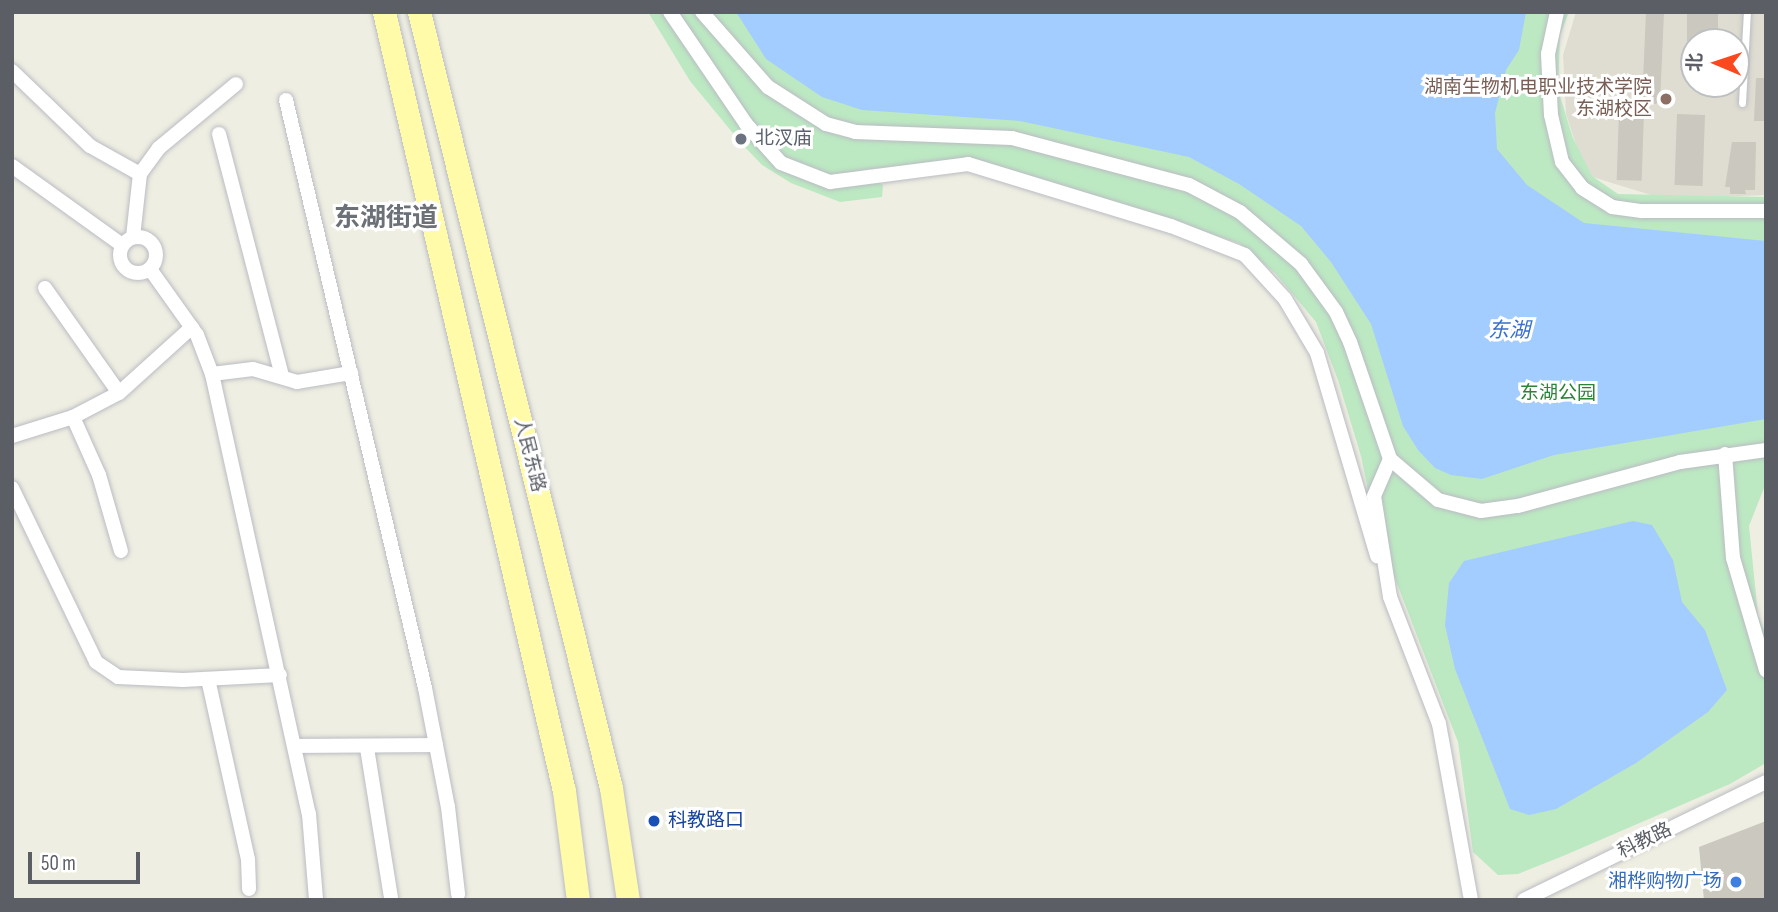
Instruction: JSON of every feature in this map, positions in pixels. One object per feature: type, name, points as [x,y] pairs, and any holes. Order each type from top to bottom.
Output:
[{"type":"main road","points":[[384,12],[565,791],[578,900]]},
{"type":"main road","name":"人民东路","points":[[419,12],[611,788],[628,900]]},
{"type":"street","points":[[670,12],[746,124],[781,163],[830,181],[968,164],[1171,226],[1245,255],[1285,299],[1317,353],[1390,597],[1439,724],[1471,900]]},
{"type":"street","points":[[702,12],[768,87],[827,124],[855,132],[1012,138],[1189,185],[1240,212],[1301,264],[1336,312],[1390,459],[1438,500],[1481,511],[1518,506],[1680,462],[1766,450]]},
{"type":"street","points":[[1557,12],[1548,54],[1551,116],[1562,162],[1582,188],[1612,207],[1766,211]]},
{"type":"street","points":[[12,71],[90,146],[140,174]]},
{"type":"street","points":[[150,269],[137,273],[124,266],[140,174],[159,148],[236,84]]},
{"type":"street","points":[[286,100],[436,745],[458,894]]},
{"type":"street","points":[[219,134],[282,376]]},
{"type":"street","points":[[12,166],[128,241],[147,238],[156,249],[150,269]]},
{"type":"street","points":[[150,269],[192,327],[212,374],[309,814],[316,900]]},
{"type":"street","points":[[45,288],[119,393]]},
{"type":"street","points":[[12,436],[73,416],[119,393],[192,327]]},
{"type":"street","points":[[212,374],[253,369],[297,382],[351,373]]},
{"type":"street","points":[[73,416],[99,475],[121,551]]},
{"type":"street","points":[[1725,454],[1733,558],[1766,670]]},
{"type":"street","points":[[1390,459],[1374,496],[1390,597]]},
{"type":"street","points":[[12,488],[96,662],[118,677],[208,679],[280,675]]},
{"type":"street","points":[[208,679],[248,859],[249,889]]},
{"type":"street","points":[[295,746],[367,748],[436,745]]},
{"type":"street","points":[[367,748],[391,898]]},
{"type":"street","name":"科教路","points":[[1524,900],[1766,782]]},
{"type":"lane","points":[[1742,103],[1747,12]]},
{"type":"shaded area","name":"湖南生物机电职业技术学院 东湖校区","points":[[1576,12],[1766,12],[1766,195],[1664,199],[1586,175],[1566,114],[1563,55]]},
{"type":"green space","name":"东湖公园","points":[[648,12],[1569,12],[1560,35],[1558,90],[1573,138],[1592,176],[1618,194],[1766,197],[1766,483],[1749,526],[1758,615],[1766,635],[1766,763],[1730,784],[1563,856],[1518,874],[1498,875],[1473,852],[1458,742],[1376,529],[1361,456],[1338,380],[1316,322],[1276,274],[1239,243],[970,158],[862,170],[883,185],[882,197],[840,202],[791,183],[762,165],[741,143],[690,81]]},
{"type":"water","name":"东湖","points":[[736,12],[1526,12],[1519,50],[1506,70],[1495,113],[1497,149],[1527,185],[1584,223],[1766,241],[1766,419],[1554,455],[1482,479],[1451,475],[1435,468],[1418,450],[1403,426],[1371,324],[1331,262],[1301,226],[1239,184],[1189,157],[1020,121],[862,110],[822,97],[766,59]]},
{"type":"water","points":[[1633,521],[1652,525],[1673,560],[1682,602],[1705,630],[1727,690],[1708,712],[1636,763],[1556,809],[1529,815],[1510,809],[1455,669],[1445,625],[1449,583],[1464,561]]},
{"type":"building","points":[[1646,12],[1664,12],[1660,102],[1655,104],[1642,103]]},
{"type":"building","points":[[1687,12],[1718,12],[1718,28],[1687,28]]},
{"type":"building","points":[[1756,78],[1766,78],[1766,121],[1754,121]]},
{"type":"building","points":[[1619,112],[1644,113],[1642,181],[1617,180]]},
{"type":"building","points":[[1677,114],[1705,115],[1703,186],[1675,185]]},
{"type":"building","points":[[1732,142],[1756,142],[1755,190],[1745,190],[1746,194],[1730,194],[1730,187],[1725,187]]},
{"type":"building","points":[[1766,821],[1766,900],[1704,900],[1699,847]]},
{"type":"place","name":"湖南生物机电职业技术学院 东湖校区","points":[[1666,99]]},
{"type":"place","name":"北汊庙","points":[[741,139]]},
{"type":"place","name":"科教路口","points":[[654,821]]},
{"type":"place","name":"湘桦购物广场","points":[[1736,882]]},
{"type":"district","name":"东湖街道","points":[[386,219]]}]
